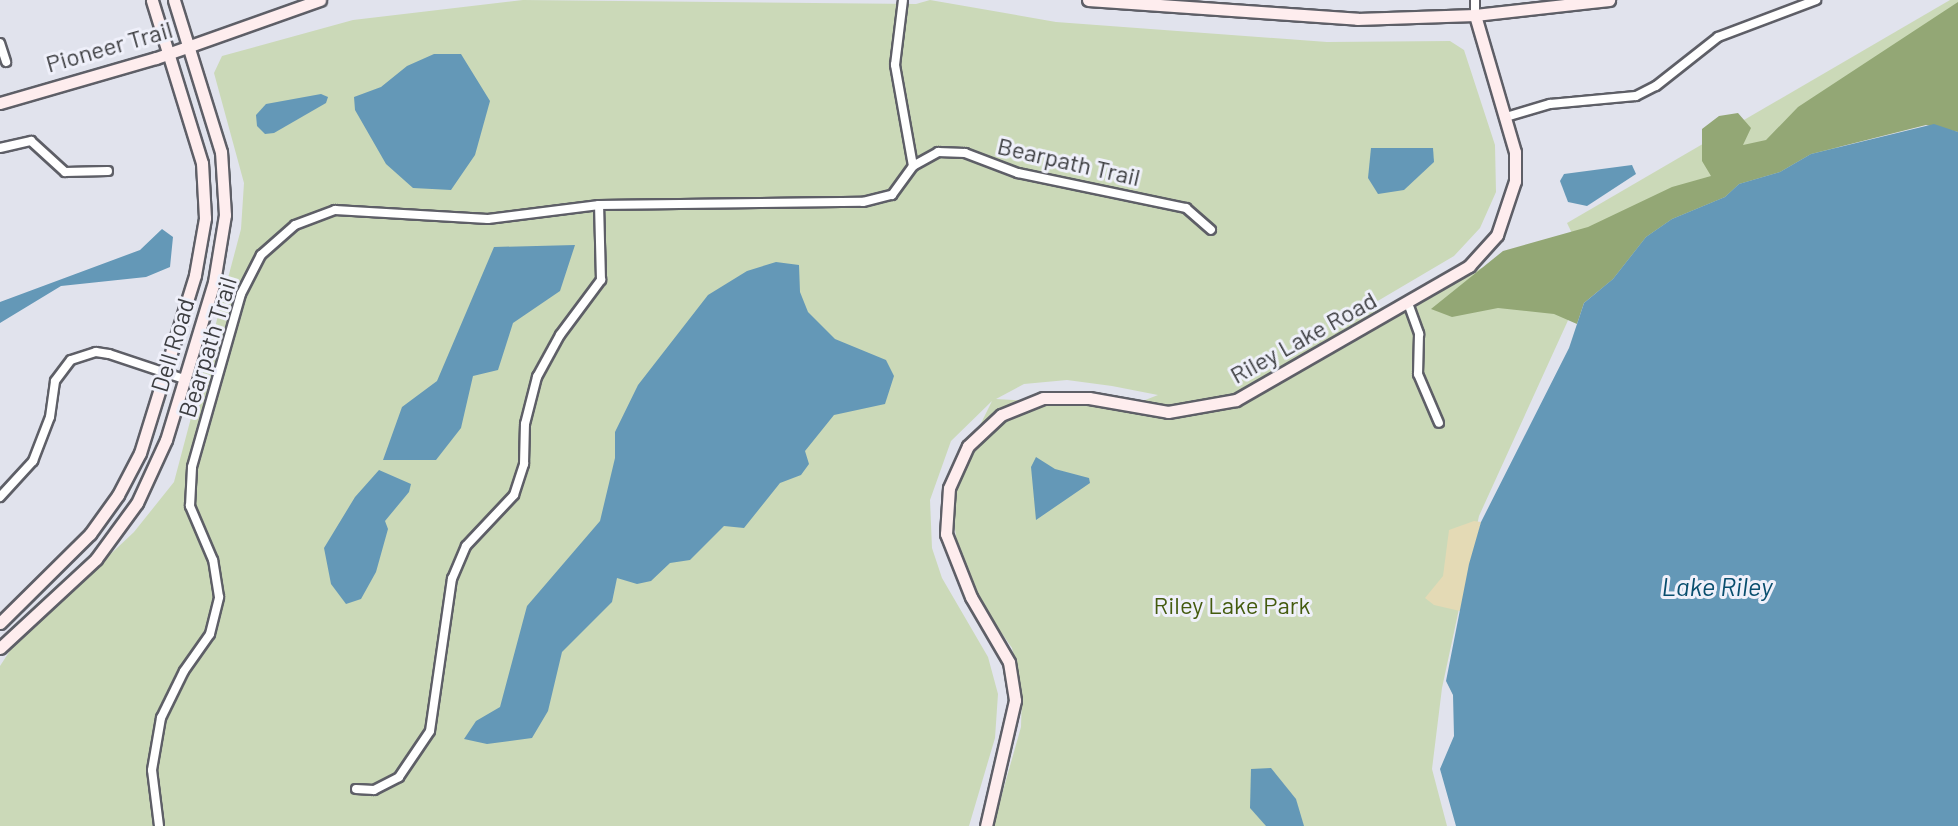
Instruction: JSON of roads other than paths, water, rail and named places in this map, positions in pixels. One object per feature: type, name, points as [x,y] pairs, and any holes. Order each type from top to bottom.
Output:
[{"type":"main road","name":"Dell Road","points":[[0,623],[90,534],[118,495],[140,453],[195,275],[205,218],[202,163],[152,0]]},
{"type":"main road","name":"Dell Road","points":[[0,648],[96,559],[119,530],[160,457],[220,260],[225,204],[221,152],[174,0]]},
{"type":"main road","name":"Pioneer Trail","points":[[0,103],[169,53],[320,0]]},
{"type":"main road","points":[[1088,0],[1357,19],[1475,15],[1609,0]]},
{"type":"main road","name":"Riley Lake Road","points":[[986,826],[1015,700],[1009,662],[971,597],[946,534],[949,488],[968,446],[1001,415],[1043,398],[1089,398],[1168,412],[1214,408],[1257,390],[1469,266],[1497,235],[1515,181],[1515,152],[1475,15]]},
{"type":"street","points":[[903,0],[895,65],[913,166]]},
{"type":"street","name":"Riley Lake Road","points":[[1475,0],[1475,15]]},
{"type":"street","points":[[1506,117],[1550,104],[1636,96],[1656,86],[1718,37],[1816,0]]},
{"type":"street","points":[[0,43],[6,62]]},
{"type":"street","points":[[0,148],[31,141],[65,172],[108,171]]},
{"type":"street","name":"Bearpath Trail","points":[[159,826],[152,770],[161,718],[184,671],[210,634],[219,597],[213,560],[190,506],[190,477],[241,294],[261,255],[295,225],[335,210],[451,220],[599,205],[863,202],[892,195],[913,166],[938,152],[965,153],[1018,173],[1186,208],[1211,230]]},
{"type":"street","points":[[356,789],[374,790],[399,777],[430,731],[452,579],[466,546],[514,495],[537,377],[560,335],[601,280],[599,205]]},
{"type":"street","name":"Riley Lake Road","points":[[1408,303],[1419,334],[1418,374],[1439,423]]},
{"type":"street","points":[[0,497],[19,480],[43,440],[55,381],[71,360],[96,352],[184,379]]},
{"type":"water","points":[[434,54],[461,54],[490,101],[475,155],[451,190],[413,188],[386,164],[355,110],[354,97],[381,87],[407,66]]},
{"type":"water","points":[[321,94],[328,97],[326,103],[274,133],[265,134],[257,126],[256,115],[266,104]]},
{"type":"water","name":"Lake Riley","points":[[1934,124],[1958,132],[1958,826],[1456,826],[1440,769],[1454,736],[1453,695],[1446,681],[1469,564],[1481,522],[1569,348],[1584,303],[1613,279],[1646,237],[1672,219],[1725,197],[1739,184],[1780,172],[1811,154]]},
{"type":"water","points":[[1371,148],[1433,148],[1434,162],[1404,190],[1378,194],[1368,178]]},
{"type":"water","points":[[1632,165],[1636,174],[1587,206],[1568,202],[1560,181],[1564,174]]},
{"type":"water","points":[[162,229],[173,237],[170,267],[146,277],[61,286],[0,323],[0,302],[140,250]]},
{"type":"water","points":[[575,245],[560,291],[513,323],[498,370],[473,376],[461,428],[436,460],[383,460],[402,407],[437,381],[494,247]]},
{"type":"water","points":[[776,262],[799,265],[800,292],[808,312],[835,339],[886,360],[894,376],[885,404],[834,415],[805,451],[809,464],[801,475],[780,483],[744,528],[724,526],[690,560],[670,563],[651,581],[637,584],[617,578],[612,602],[562,652],[548,711],[532,738],[487,744],[464,739],[476,721],[500,707],[527,606],[600,521],[615,458],[615,432],[638,385],[708,295],[747,271]]},
{"type":"water","points":[[1036,457],[1055,469],[1089,478],[1090,483],[1036,520],[1031,467]]},
{"type":"water","points":[[379,470],[411,484],[409,492],[385,521],[388,529],[376,572],[361,599],[346,604],[331,584],[324,548],[355,497]]},
{"type":"water","points":[[1271,768],[1296,799],[1304,826],[1266,826],[1250,808],[1251,769]]},
{"type":"park label","name":"Riley Lake Park","points":[[1232,605]]}]
